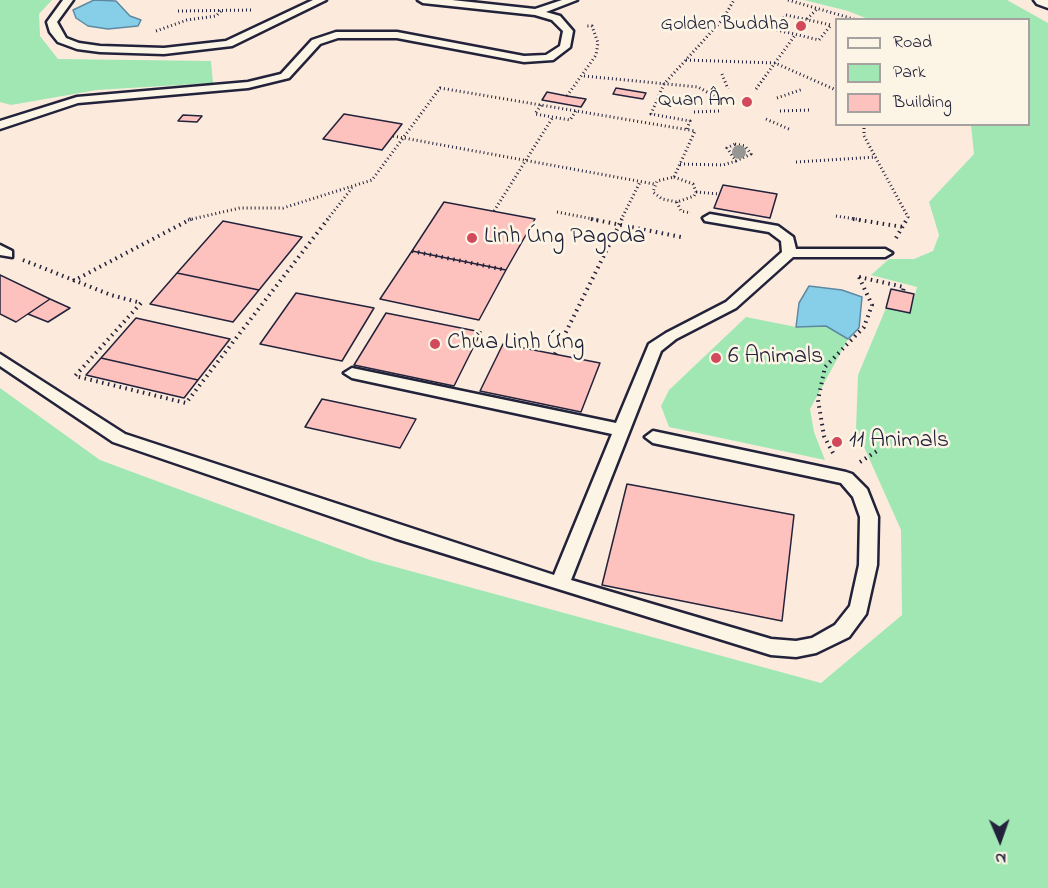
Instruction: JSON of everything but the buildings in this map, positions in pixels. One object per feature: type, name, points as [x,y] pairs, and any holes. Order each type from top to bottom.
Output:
[{"type":"main road","points":[[1044,0],[1048,2]]},
{"type":"lane","points":[[68,0],[52,22],[55,32],[62,40],[77,46],[109,50],[164,51],[228,44],[321,0]]},
{"type":"lane","points":[[0,125],[77,100],[248,85],[285,76],[316,42],[336,35],[354,33],[397,35],[524,59],[549,58],[565,47],[568,31],[556,18],[536,12],[423,0]]},
{"type":"lane","points":[[536,12],[572,0]]},
{"type":"lane","points":[[710,218],[773,229],[788,240],[789,253]]},
{"type":"lane","points":[[560,584],[654,348],[671,336],[731,305],[789,253],[885,253]]},
{"type":"lane","points":[[0,359],[120,438],[400,533],[771,647],[796,649],[816,645],[842,631],[859,609],[868,565],[870,518],[861,494],[846,478],[653,437]]},
{"type":"lane","points":[[352,373],[620,430]]},
{"type":"path","points":[[687,129],[690,121],[651,114],[664,84],[723,19],[734,0]]},
{"type":"path","points":[[788,0],[851,18]]},
{"type":"path","points":[[807,19],[819,8]]},
{"type":"path","points":[[153,33],[187,20],[216,16],[222,10]]},
{"type":"path","points":[[178,11],[294,12]]},
{"type":"path","points":[[786,15],[831,25],[819,40],[796,34],[773,29],[786,15]]},
{"type":"path","points":[[567,96],[584,76],[596,55],[598,43],[592,26]]},
{"type":"path","points":[[756,88],[796,34]]},
{"type":"path","points":[[685,60],[775,63],[835,89]]},
{"type":"path","points":[[722,74],[728,89]]},
{"type":"path","points":[[584,76],[698,87],[716,97]]},
{"type":"path","points":[[73,280],[190,219],[240,208],[283,207],[372,180],[440,88],[695,130],[674,177]]},
{"type":"path","points":[[777,98],[803,89]]},
{"type":"path","points":[[559,108],[562,103]]},
{"type":"path","points":[[541,105],[535,114],[570,120],[576,111]]},
{"type":"path","points":[[780,111],[809,110]]},
{"type":"path","points":[[693,112],[719,111]]},
{"type":"path","points":[[494,211],[552,117]]},
{"type":"path","points":[[766,119],[791,130]]},
{"type":"path","points":[[864,126],[864,136],[908,217],[885,253]]},
{"type":"path","points":[[393,136],[640,182],[654,184],[662,179],[674,177],[687,180],[696,192],[719,194]]},
{"type":"path","points":[[680,164],[723,165],[736,161],[751,154],[745,146],[735,144],[728,148],[736,161]]},
{"type":"path","points":[[796,162],[876,157]]},
{"type":"path","points":[[555,354],[640,182]]},
{"type":"path","points":[[654,184],[653,192],[669,201],[691,199],[696,192]]},
{"type":"path","points":[[3,251],[111,295],[141,303],[75,376],[186,403],[353,186]]},
{"type":"path","points":[[557,212],[681,237]]},
{"type":"path","points":[[836,216],[903,227]]},
{"type":"path","points":[[412,252],[506,270]]},
{"type":"path","points":[[846,478],[824,436],[818,400],[825,367],[864,327],[872,305],[859,277],[904,287],[903,291]]},
{"type":"green space","points":[[0,0],[52,0],[39,14],[40,36],[58,59],[211,61],[213,83],[97,90],[11,105],[0,102]]},
{"type":"green space","points":[[804,0],[1007,0],[1048,23],[1048,888],[0,888],[0,388],[100,460],[370,560],[821,683],[902,615],[901,530],[856,429],[858,375],[886,308],[910,313],[917,287],[871,275],[889,259],[914,259],[933,251],[939,235],[929,202],[974,154],[971,126],[1030,126],[1030,18],[866,18],[848,11]]},
{"type":"green space","points":[[746,317],[796,327],[826,326],[848,339],[810,409],[814,432],[825,460],[669,427],[661,406],[669,390]]},
{"type":"water","points":[[94,0],[116,1],[130,16],[141,20],[138,26],[108,29],[88,26],[76,18],[73,10]]},
{"type":"water","points":[[809,286],[842,290],[862,297],[859,328],[848,339],[826,326],[796,327],[799,303]]},
{"type":"place","name":"Golden Buddha","points":[[801,26]]},
{"type":"place","name":"Quan Âm","points":[[747,102]]},
{"type":"place","name":"Linh Úng Pagoda","points":[[472,238]]},
{"type":"place","name":"Chùa Linh Ứng","points":[[435,344]]},
{"type":"place","name":"6 Animals","points":[[716,358]]},
{"type":"place","name":"11 Animals","points":[[837,442]]}]
